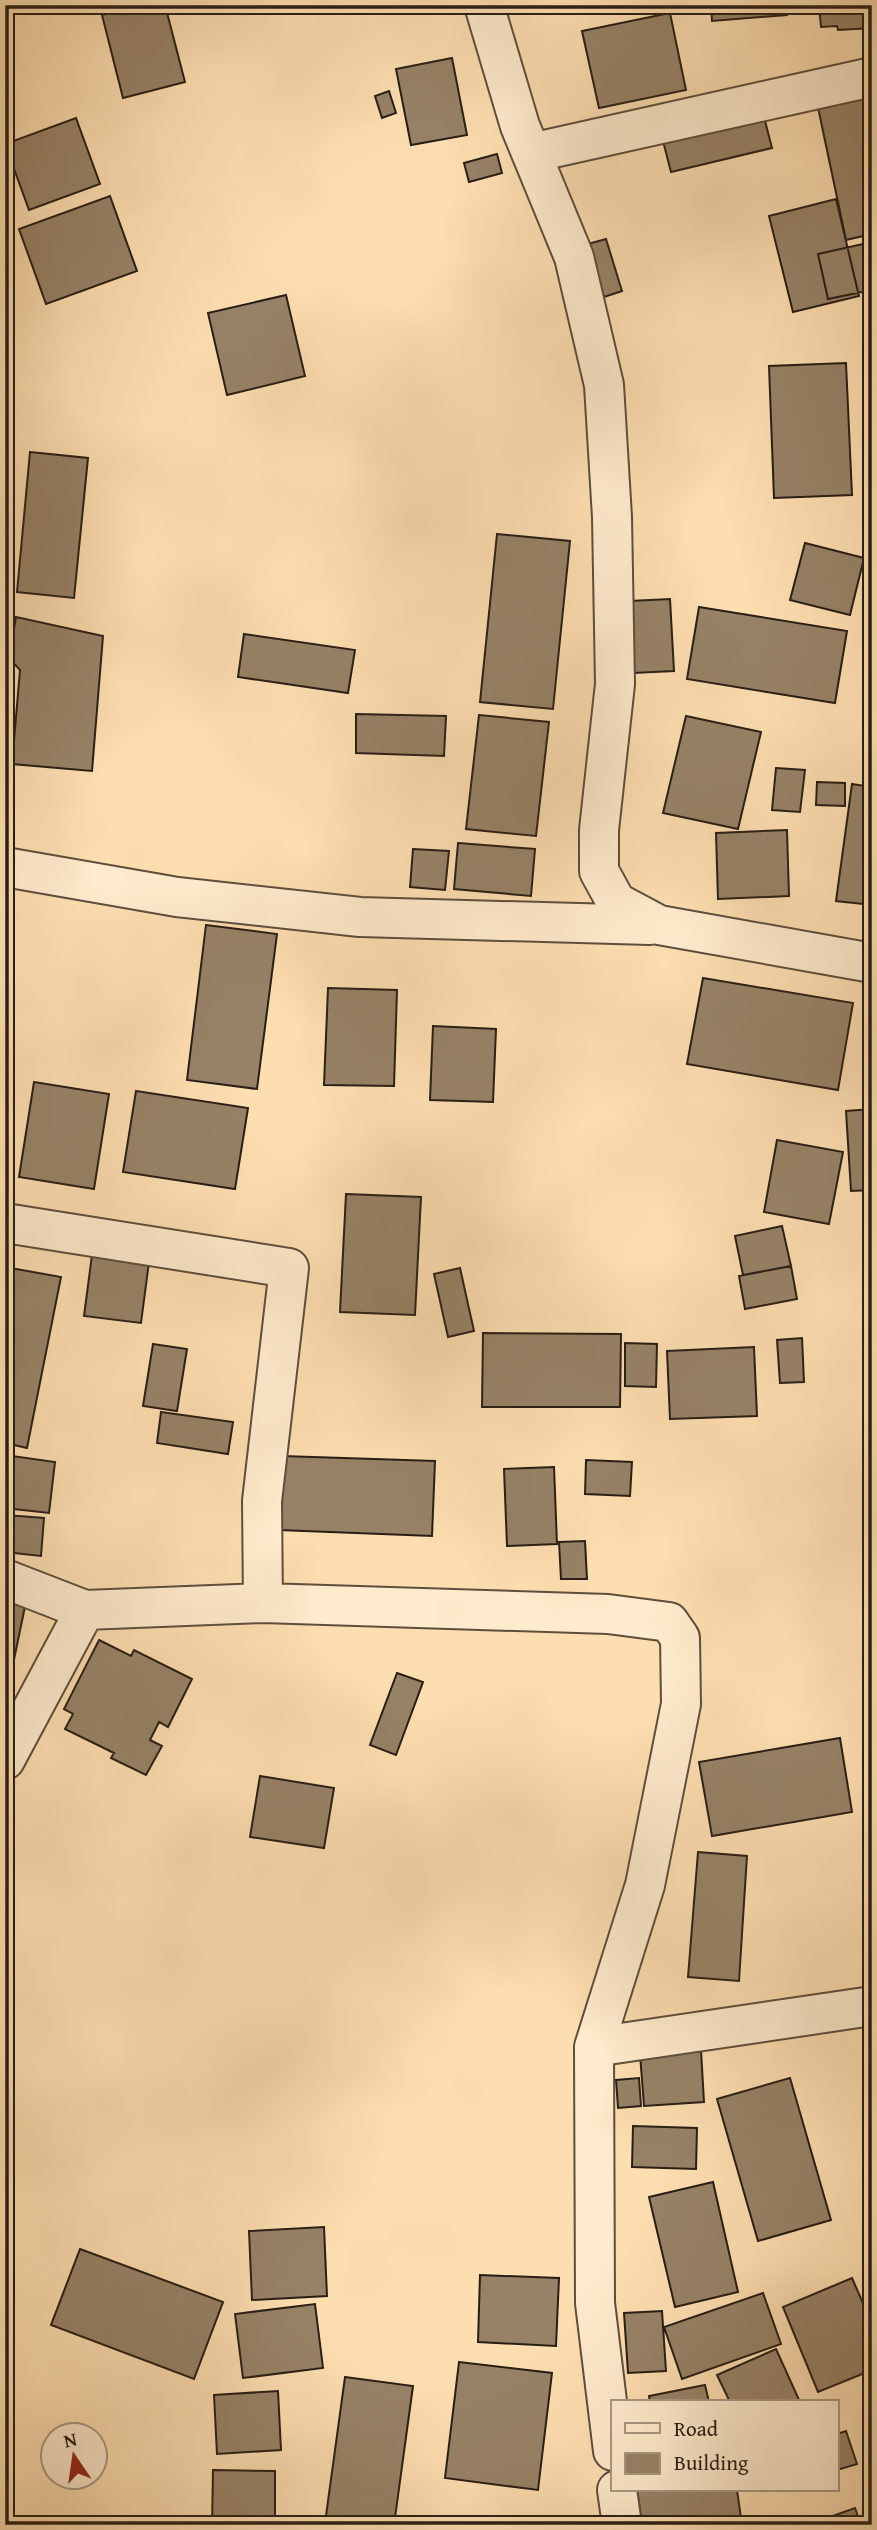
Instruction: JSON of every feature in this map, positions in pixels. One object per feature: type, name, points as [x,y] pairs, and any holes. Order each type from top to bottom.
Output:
[{"type":"street","points":[[484,5],[520,126],[574,257],[604,385],[612,517],[615,684],[599,830],[599,871],[615,902],[659,925]]},
{"type":"street","points":[[531,153],[872,77]]},
{"type":"street","points":[[5,867],[177,897],[360,918],[659,925],[872,963]]},
{"type":"street","points":[[5,1223],[289,1268],[262,1501],[263,1603]]},
{"type":"street","points":[[5,1579],[85,1610],[263,1603],[608,1614],[669,1622],[680,1637],[681,1704],[645,1885],[594,2047],[595,2303],[611,2435]]},
{"type":"street","points":[[5,1760],[85,1610]]},
{"type":"street","points":[[594,2047],[872,2006]]},
{"type":"street","points":[[617,2492],[622,2525]]},
{"type":"building","points":[[140,5],[165,5],[185,82],[123,98],[102,15]]},
{"type":"building","points":[[711,5],[786,5],[787,15],[712,21]]},
{"type":"building","points":[[819,5],[872,5],[872,28],[838,30],[837,26],[821,27]]},
{"type":"building","points":[[670,13],[686,90],[599,108],[582,31]]},
{"type":"building","points":[[452,58],[467,135],[411,145],[396,69]]},
{"type":"building","points":[[872,86],[872,234],[846,240],[816,98]]},
{"type":"building","points":[[389,91],[396,113],[382,118],[375,96]]},
{"type":"building","points":[[764,117],[772,148],[671,172],[663,141]]},
{"type":"building","points":[[76,118],[100,184],[29,210],[5,144]]},
{"type":"building","points":[[497,154],[502,173],[469,182],[464,163]]},
{"type":"building","points":[[110,196],[137,271],[46,304],[19,229]]},
{"type":"building","points":[[836,199],[859,296],[793,312],[769,216]]},
{"type":"building","points":[[606,239],[622,291],[604,297],[588,244]]},
{"type":"building","points":[[872,242],[872,290],[828,299],[818,254]]},
{"type":"building","points":[[286,295],[305,376],[227,395],[208,313]]},
{"type":"building","points":[[846,363],[852,495],[774,498],[769,366]]},
{"type":"building","points":[[30,452],[88,458],[74,598],[17,592]]},
{"type":"building","points":[[497,534],[570,541],[553,709],[480,702]]},
{"type":"building","points":[[805,543],[864,558],[850,615],[790,600]]},
{"type":"building","points":[[670,599],[674,671],[633,673],[630,601]]},
{"type":"building","points":[[699,607],[847,631],[835,703],[687,679]]},
{"type":"building","points":[[16,617],[103,636],[92,771],[12,764],[20,670],[9,658]]},
{"type":"building","points":[[244,634],[355,650],[348,693],[238,677]]},
{"type":"building","points":[[356,714],[446,716],[444,756],[356,753]]},
{"type":"building","points":[[479,715],[549,722],[536,836],[466,829]]},
{"type":"building","points":[[686,716],[761,732],[738,829],[663,813]]},
{"type":"building","points":[[776,768],[805,770],[800,812],[772,810]]},
{"type":"building","points":[[817,782],[845,783],[845,806],[816,805]]},
{"type":"building","points":[[852,784],[872,787],[872,905],[836,901]]},
{"type":"building","points":[[787,830],[789,896],[718,899],[716,833]]},
{"type":"building","points":[[458,843],[535,849],[531,896],[454,889]]},
{"type":"building","points":[[413,849],[449,851],[445,890],[410,887]]},
{"type":"building","points":[[206,925],[277,934],[257,1089],[187,1080]]},
{"type":"building","points":[[703,978],[853,1003],[838,1090],[687,1064]]},
{"type":"building","points":[[328,988],[397,990],[394,1086],[324,1085]]},
{"type":"building","points":[[433,1026],[496,1029],[493,1102],[430,1100]]},
{"type":"building","points":[[34,1082],[109,1094],[94,1189],[19,1177]]},
{"type":"building","points":[[136,1091],[248,1108],[235,1189],[123,1172]]},
{"type":"building","points":[[872,1109],[872,1190],[851,1191],[846,1111]]},
{"type":"building","points":[[777,1140],[843,1152],[829,1224],[764,1212]]},
{"type":"building","points":[[346,1194],[421,1197],[415,1315],[340,1312]]},
{"type":"building","points":[[782,1226],[791,1266],[743,1275],[735,1236]]},
{"type":"building","points":[[92,1255],[149,1262],[141,1323],[84,1316]]},
{"type":"building","points":[[791,1266],[797,1299],[745,1309],[739,1276]]},
{"type":"building","points":[[5,1267],[61,1277],[27,1448],[5,1443]]},
{"type":"building","points":[[460,1268],[474,1331],[448,1337],[434,1274]]},
{"type":"building","points":[[483,1333],[621,1334],[620,1407],[482,1407]]},
{"type":"building","points":[[802,1338],[804,1382],[780,1383],[777,1340]]},
{"type":"building","points":[[625,1343],[657,1344],[656,1387],[625,1386]]},
{"type":"building","points":[[153,1344],[187,1349],[177,1411],[143,1406]]},
{"type":"building","points":[[754,1347],[757,1416],[670,1419],[667,1351]]},
{"type":"building","points":[[161,1412],[233,1422],[228,1454],[157,1443]]},
{"type":"building","points":[[5,1455],[55,1462],[49,1513],[5,1508]]},
{"type":"building","points":[[282,1456],[435,1461],[432,1536],[279,1530]]},
{"type":"building","points":[[586,1460],[632,1462],[630,1496],[585,1494]]},
{"type":"building","points":[[554,1467],[557,1544],[507,1546],[504,1469]]},
{"type":"building","points":[[5,1515],[44,1518],[41,1556],[5,1552]]},
{"type":"building","points":[[585,1541],[587,1579],[561,1579],[559,1542]]},
{"type":"building","points":[[5,1587],[28,1592],[5,1703]]},
{"type":"building","points":[[99,1640],[131,1656],[134,1650],[192,1679],[168,1727],[159,1722],[150,1740],[162,1746],[146,1775],[111,1758],[114,1753],[65,1729],[73,1714],[64,1709]]},
{"type":"building","points":[[397,1673],[423,1682],[396,1755],[370,1745]]},
{"type":"building","points":[[872,1736],[872,1798],[863,1797]]},
{"type":"building","points":[[840,1738],[852,1812],[712,1836],[699,1762]]},
{"type":"building","points":[[260,1776],[334,1788],[324,1848],[250,1837]]},
{"type":"building","points":[[872,1834],[872,1868],[864,1836]]},
{"type":"building","points":[[698,1852],[747,1856],[739,1981],[688,1977]]},
{"type":"building","points":[[701,2050],[704,2102],[644,2106],[640,2054]]},
{"type":"building","points":[[639,2078],[641,2106],[618,2108],[616,2080]]},
{"type":"building","points":[[790,2078],[831,2220],[758,2241],[717,2099]]},
{"type":"building","points":[[633,2126],[697,2128],[696,2169],[632,2167]]},
{"type":"building","points":[[713,2182],[738,2292],[675,2307],[649,2197]]},
{"type":"building","points":[[324,2227],[327,2296],[252,2300],[249,2231]]},
{"type":"building","points":[[80,2249],[223,2302],[194,2379],[51,2325]]},
{"type":"building","points":[[480,2275],[559,2278],[556,2346],[478,2342]]},
{"type":"building","points":[[852,2278],[872,2324],[872,2370],[818,2392],[783,2307]]},
{"type":"building","points":[[763,2293],[781,2344],[682,2379],[664,2327]]},
{"type":"building","points":[[315,2304],[323,2368],[243,2378],[235,2314]]},
{"type":"building","points":[[662,2311],[666,2371],[628,2373],[624,2313]]},
{"type":"building","points":[[776,2349],[799,2400],[729,2400],[717,2375]]},
{"type":"building","points":[[459,2362],[552,2373],[538,2490],[445,2478]]},
{"type":"building","points":[[345,2377],[413,2386],[394,2525],[325,2523]]},
{"type":"building","points":[[705,2385],[709,2400],[650,2400],[649,2396]]},
{"type":"building","points":[[278,2391],[281,2450],[217,2454],[214,2395]]},
{"type":"building","points":[[846,2431],[857,2464],[838,2470],[838,2434]]},
{"type":"building","points":[[213,2470],[275,2471],[275,2525],[212,2525]]},
{"type":"building","points":[[637,2492],[737,2492],[742,2525],[642,2525]]},
{"type":"building","points":[[855,2508],[861,2525],[832,2525],[830,2517]]}]
